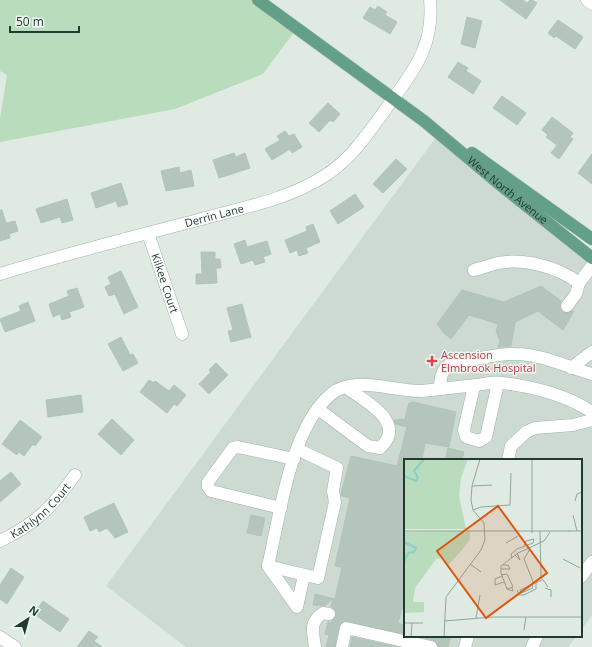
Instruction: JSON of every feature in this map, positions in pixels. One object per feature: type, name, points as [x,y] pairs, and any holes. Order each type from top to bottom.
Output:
[{"type":"main road","name":"West North Avenue","points":[[258,0],[424,121],[498,183],[592,258]]},
{"type":"main road","name":"West North Avenue","points":[[424,121],[491,165],[592,238]]},
{"type":"street","name":"Derrin Lane","points":[[0,274],[280,198],[326,175],[351,154],[374,127],[415,69],[426,45],[431,10],[430,0]]},
{"type":"street","points":[[587,0],[592,4]]},
{"type":"street","name":"Kilkee Court","points":[[148,233],[182,334]]},
{"type":"street","points":[[474,270],[500,263],[527,263],[549,268],[570,276],[579,283]]},
{"type":"street","points":[[567,306],[576,294],[579,283],[592,266]]},
{"type":"street","points":[[571,368],[592,352]]},
{"type":"street","points":[[440,389],[440,376],[444,368],[454,362],[515,354],[541,358],[592,374]]},
{"type":"street","points":[[474,386],[464,430],[466,437],[479,441],[486,437],[498,383]]},
{"type":"street","points":[[304,575],[297,607],[268,566],[281,508],[295,454],[302,434],[318,409],[330,395],[346,387],[363,385],[420,391],[498,383],[530,387],[579,404],[592,412]]},
{"type":"street","points":[[318,409],[368,446],[380,448],[386,443],[390,427],[385,416],[346,387]]},
{"type":"street","points":[[508,459],[511,446],[526,432],[535,428],[573,425],[592,420]]},
{"type":"street","points":[[268,566],[318,578],[335,502],[333,491],[337,468],[295,454],[238,447],[233,448],[208,482],[208,487],[211,491],[281,508]]},
{"type":"street","name":"Kathlynn Court","points":[[0,541],[24,529],[41,516],[56,501],[75,475]]},
{"type":"street","points":[[582,576],[592,562]]},
{"type":"street","points":[[316,647],[312,626],[314,620],[323,613],[329,614]]},
{"type":"street","points":[[342,647],[346,628],[431,647]]},
{"type":"street","points":[[0,637],[15,647]]},
{"type":"street","points":[[466,647],[468,637]]},
{"type":"street","points":[[532,647],[537,637]]},
{"type":"shaded area","name":"Ascension Elmbrook Hospital","points":[[437,136],[592,261],[592,615],[582,629],[582,459],[404,459],[404,637],[576,637],[568,647],[186,647],[106,586]]},
{"type":"green space","points":[[0,0],[265,0],[300,24],[263,74],[175,109],[0,142],[0,119],[7,75],[0,71]]},
{"type":"building","points":[[500,0],[523,0],[527,3],[532,0],[537,3],[526,19]]},
{"type":"building","points":[[378,6],[387,12],[385,15],[397,22],[390,34],[363,18],[370,7],[375,10]]},
{"type":"building","points":[[467,17],[482,21],[475,48],[461,44]]},
{"type":"building","points":[[558,20],[583,37],[575,49],[556,36],[554,38],[548,33]]},
{"type":"building","points":[[458,62],[468,68],[466,71],[481,81],[473,94],[448,77]]},
{"type":"building","points":[[502,96],[526,113],[517,125],[493,108]]},
{"type":"building","points":[[328,103],[340,114],[333,122],[330,120],[319,132],[309,123]]},
{"type":"building","points":[[552,117],[573,133],[570,137],[573,139],[559,159],[551,153],[557,145],[546,137],[548,135],[542,130]]},
{"type":"building","points":[[285,131],[289,136],[294,134],[302,147],[292,153],[290,149],[272,160],[265,149],[280,140],[277,136]]},
{"type":"building","points":[[234,153],[236,157],[245,153],[250,168],[219,178],[213,160]]},
{"type":"building","points":[[592,154],[592,184],[578,173]]},
{"type":"building","points":[[396,159],[407,169],[383,193],[373,184]]},
{"type":"building","points":[[179,167],[180,173],[191,170],[194,186],[166,191],[161,171]]},
{"type":"building","points":[[121,183],[128,204],[118,207],[116,201],[96,208],[91,193]]},
{"type":"building","points":[[355,194],[364,207],[338,224],[330,211]]},
{"type":"building","points":[[67,199],[73,220],[62,223],[60,217],[41,223],[36,209]]},
{"type":"building","points":[[0,210],[2,210],[6,223],[15,221],[18,231],[9,234],[10,238],[0,241]]},
{"type":"building","points":[[313,224],[320,242],[306,248],[308,253],[299,256],[297,250],[290,253],[285,240],[307,231],[306,227]]},
{"type":"building","points":[[245,240],[247,247],[267,241],[271,254],[263,257],[265,262],[255,265],[253,260],[241,264],[234,244]]},
{"type":"building","points":[[201,252],[215,252],[215,259],[220,259],[221,268],[216,268],[217,283],[196,284],[196,274],[202,274]]},
{"type":"building","points":[[121,271],[138,307],[124,314],[115,294],[109,296],[105,287],[111,284],[108,277]]},
{"type":"building","points":[[541,286],[561,301],[560,305],[562,312],[566,313],[574,311],[563,330],[538,311],[515,322],[511,346],[498,347],[500,341],[496,331],[498,324],[469,315],[451,339],[437,324],[462,290],[504,302]]},
{"type":"building","points":[[77,288],[84,307],[69,312],[71,317],[62,320],[60,314],[53,317],[49,304],[69,296],[67,291]]},
{"type":"building","points":[[28,302],[35,321],[5,332],[0,319],[21,311],[19,306]]},
{"type":"building","points":[[242,304],[251,337],[231,342],[228,331],[233,330],[227,308]]},
{"type":"building","points":[[121,337],[130,355],[133,354],[138,363],[123,371],[108,344]]},
{"type":"building","points":[[216,363],[228,375],[209,394],[199,384],[211,372],[209,370]]},
{"type":"building","points":[[149,380],[154,383],[155,381],[169,391],[174,385],[186,395],[177,406],[174,404],[167,413],[140,392]]},
{"type":"building","points":[[81,395],[83,412],[48,417],[46,400]]},
{"type":"building","points":[[413,402],[456,412],[449,447],[425,443],[422,459],[404,459],[404,609],[402,608],[398,623],[404,626],[404,634],[344,621],[339,626],[335,647],[326,647],[329,635],[325,634],[328,622],[331,623],[336,615],[336,611],[331,607],[333,598],[335,599],[342,567],[335,566],[350,498],[342,496],[341,494],[351,456],[397,466],[407,427],[395,424],[394,420],[405,419],[409,403]]},
{"type":"building","points":[[112,419],[134,440],[121,455],[98,434]]},
{"type":"building","points":[[20,420],[42,437],[35,446],[33,444],[24,456],[19,452],[17,455],[2,444]]},
{"type":"building","points":[[448,448],[464,452],[462,459],[445,459]]},
{"type":"building","points":[[11,472],[21,484],[0,502],[0,481]]},
{"type":"building","points":[[114,503],[128,532],[115,538],[107,528],[99,532],[97,528],[90,531],[84,517]]},
{"type":"building","points":[[251,515],[265,518],[261,536],[247,533]]},
{"type":"building","points":[[11,568],[24,577],[7,604],[0,599],[0,585]]},
{"type":"building","points":[[315,594],[333,598],[325,606],[313,605]]},
{"type":"building","points":[[43,601],[69,619],[60,632],[34,614]]},
{"type":"building","points":[[89,631],[98,637],[94,641],[102,647],[77,647]]},
{"type":"building","points":[[352,637],[397,647],[350,647]]},
{"type":"building","points":[[420,637],[451,637],[448,647],[438,647],[436,642]]},
{"type":"place","name":"Ascension Elmbrook Hospital","points":[[432,361]]}]
